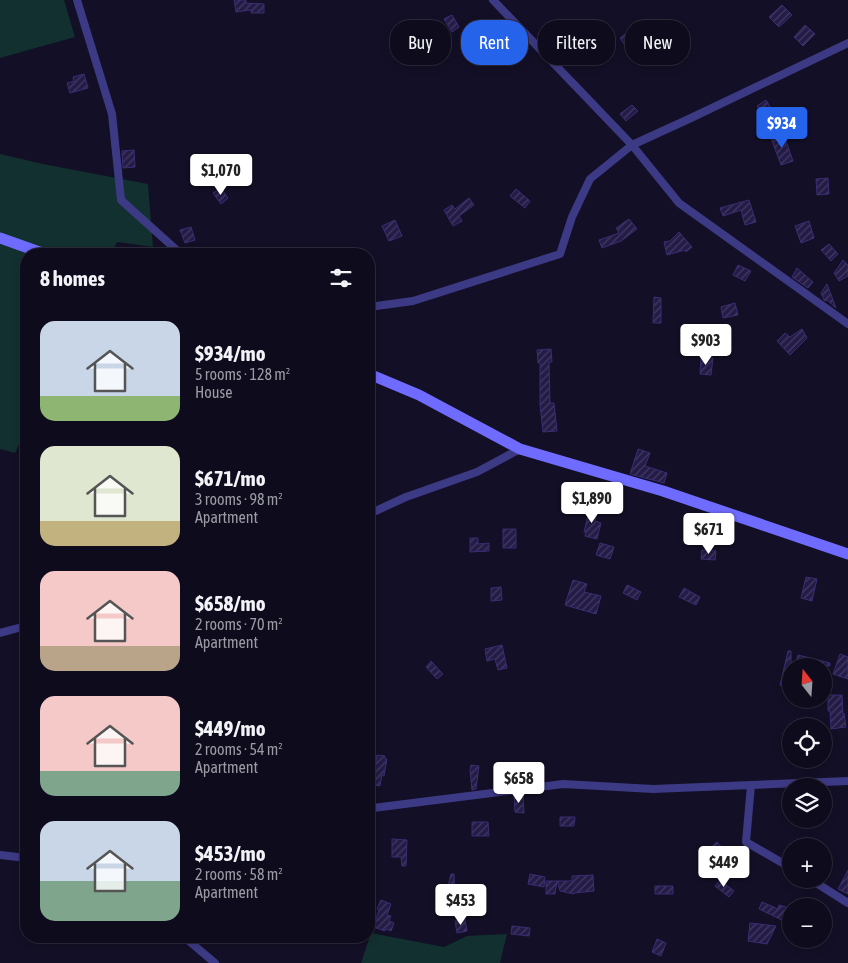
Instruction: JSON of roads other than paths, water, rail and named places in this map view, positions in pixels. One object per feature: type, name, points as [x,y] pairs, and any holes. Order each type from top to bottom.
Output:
[{"type":"main road","points":[[0,238],[28,248]]},
{"type":"main road","points":[[375,377],[419,395],[520,449],[664,491],[848,554]]},
{"type":"street","points":[[77,0],[112,114],[121,200],[174,248]]},
{"type":"street","points":[[493,0],[632,145],[679,203],[848,324]]},
{"type":"street","points":[[375,306],[413,301],[560,254],[572,217],[590,179],[632,145],[848,42]]},
{"type":"street","points":[[375,511],[406,497],[476,472],[520,449]]},
{"type":"street","points":[[0,633],[20,628]]},
{"type":"street","points":[[16,630],[20,632]]},
{"type":"street","points":[[375,807],[563,784],[653,789],[848,781]]},
{"type":"street","points":[[752,785],[746,842],[782,863]]},
{"type":"street","points":[[0,854],[20,857]]},
{"type":"street","points":[[824,888],[848,903]]},
{"type":"street","points":[[192,943],[215,963]]}]
